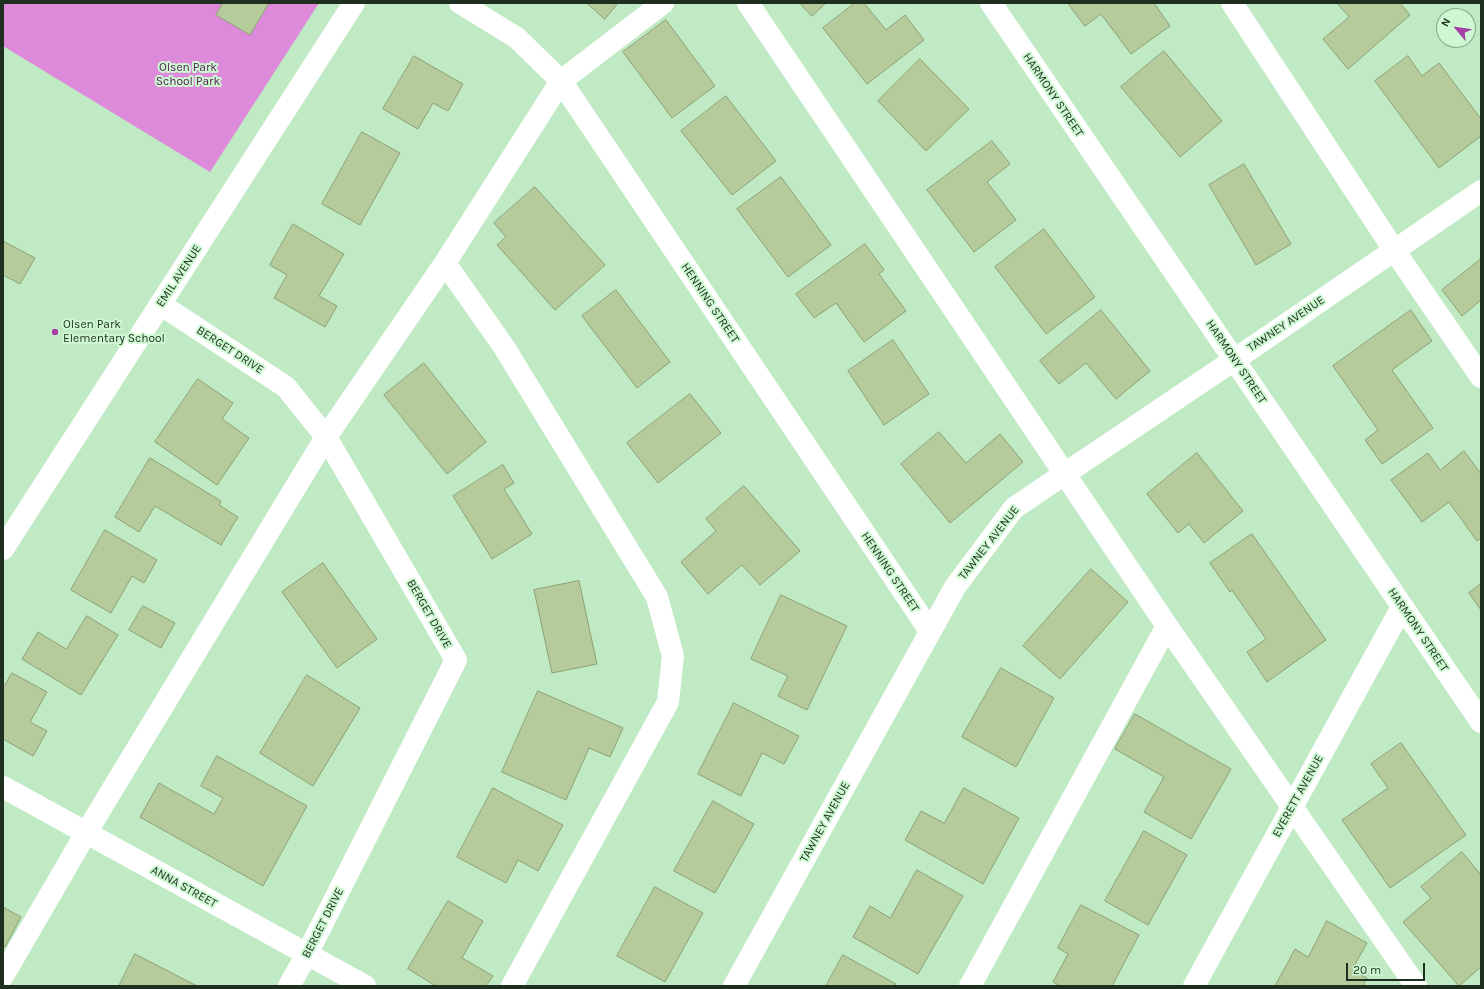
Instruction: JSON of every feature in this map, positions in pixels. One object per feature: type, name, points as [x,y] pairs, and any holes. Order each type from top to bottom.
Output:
[{"type":"street","name":"EMIL AVENUE","points":[[3,549],[354,3]]},
{"type":"street","name":"HENNING STREET","points":[[460,3],[517,38],[561,81],[930,632]]},
{"type":"street","points":[[3,976],[86,833],[326,437],[445,263],[561,81],[663,3]]},
{"type":"street","points":[[748,3],[1167,626],[1416,986]]},
{"type":"street","name":"HARMONY STREET","points":[[990,3],[1481,722]]},
{"type":"street","points":[[1232,3],[1394,250],[1481,377]]},
{"type":"street","name":"TAWNEY AVENUE","points":[[734,986],[955,587],[1014,508],[1481,191]]},
{"type":"street","points":[[445,263],[504,348],[657,597],[673,656],[668,702],[512,986]]},
{"type":"street","name":"BERGET DRIVE","points":[[160,304],[286,387],[326,437],[456,660],[307,954],[289,986]]},
{"type":"street","name":"EVERETT AVENUE","points":[[1194,986],[1402,607]]},
{"type":"street","points":[[970,986],[1167,626]]},
{"type":"street","name":"ANNA STREET","points":[[3,787],[365,986]]},
{"type":"green space","name":"Olsen Park School Park","points":[[3,3],[319,3],[210,172],[3,46]]},
{"type":"building","points":[[223,3],[269,3],[250,35],[216,15]]},
{"type":"building","points":[[587,3],[618,3],[605,19]]},
{"type":"building","points":[[800,3],[826,3],[812,16]]},
{"type":"building","points":[[855,3],[864,3],[886,30],[905,15],[924,40],[867,84],[823,28]]},
{"type":"building","points":[[1068,3],[1154,3],[1170,26],[1131,54],[1101,14],[1085,26]]},
{"type":"building","points":[[1337,3],[1400,3],[1410,15],[1348,69],[1323,39],[1349,17]]},
{"type":"building","points":[[666,20],[715,86],[672,118],[623,52]]},
{"type":"building","points":[[1164,51],[1222,121],[1180,157],[1121,87]]},
{"type":"building","points":[[414,56],[463,84],[448,111],[433,103],[418,129],[383,109]]},
{"type":"building","points":[[1408,56],[1422,76],[1439,63],[1481,119],[1481,136],[1439,168],[1375,81]]},
{"type":"building","points":[[920,59],[969,109],[926,151],[878,101]]},
{"type":"building","points":[[726,96],[776,161],[732,195],[681,131]]},
{"type":"building","points":[[362,132],[400,153],[360,225],[322,204]]},
{"type":"building","points":[[992,141],[1010,164],[987,182],[1016,220],[974,252],[927,190]]},
{"type":"building","points":[[1244,164],[1291,244],[1256,265],[1209,185]]},
{"type":"building","points":[[781,177],[831,245],[788,277],[737,209]]},
{"type":"building","points":[[535,187],[605,265],[555,310],[497,245],[506,237],[494,223]]},
{"type":"building","points":[[293,224],[344,254],[319,296],[337,306],[325,327],[274,298],[287,275],[270,265]]},
{"type":"building","points":[[1044,229],[1095,297],[1046,334],[995,267]]},
{"type":"building","points":[[3,241],[35,258],[20,284],[3,275]]},
{"type":"building","points":[[865,244],[884,270],[879,274],[906,311],[864,342],[836,303],[814,318],[796,294]]},
{"type":"building","points":[[1481,259],[1481,300],[1462,316],[1442,290]]},
{"type":"building","points":[[616,290],[670,362],[637,388],[582,316]]},
{"type":"building","points":[[1101,310],[1150,371],[1116,399],[1086,363],[1059,384],[1040,361]]},
{"type":"building","points":[[1411,310],[1432,341],[1392,370],[1433,428],[1382,464],[1365,440],[1378,430],[1333,366]]},
{"type":"building","points":[[893,340],[929,394],[884,425],[848,371]]},
{"type":"building","points":[[424,363],[486,442],[447,474],[384,395]]},
{"type":"building","points":[[198,379],[233,403],[222,419],[249,438],[217,485],[155,442]]},
{"type":"building","points":[[690,394],[721,433],[658,483],[627,443]]},
{"type":"building","points":[[939,432],[966,463],[1000,434],[1023,462],[950,523],[901,464]]},
{"type":"building","points":[[1464,451],[1481,474],[1481,538],[1477,541],[1449,502],[1422,522],[1391,480],[1428,453],[1440,470]]},
{"type":"building","points":[[1197,453],[1243,511],[1204,543],[1189,524],[1178,533],[1147,494]]},
{"type":"building","points":[[150,458],[221,501],[219,505],[238,517],[221,545],[155,506],[139,532],[115,517]]},
{"type":"building","points":[[503,465],[514,483],[504,489],[532,534],[492,559],[453,496]]},
{"type":"building","points":[[744,486],[800,551],[760,585],[742,565],[708,594],[681,562],[716,531],[706,519]]},
{"type":"building","points":[[105,530],[157,560],[144,583],[132,576],[111,613],[71,590]]},
{"type":"building","points":[[1252,534],[1326,640],[1267,682],[1247,652],[1266,639],[1232,590],[1230,592],[1210,563]]},
{"type":"building","points":[[323,563],[377,639],[337,668],[282,592]]},
{"type":"building","points":[[1091,569],[1128,602],[1060,679],[1023,646]]},
{"type":"building","points":[[579,581],[597,664],[552,673],[534,590]]},
{"type":"building","points":[[1481,584],[1481,610],[1469,593]]},
{"type":"building","points":[[781,595],[847,626],[807,710],[778,696],[788,676],[751,659]]},
{"type":"building","points":[[143,606],[175,623],[161,648],[129,630]]},
{"type":"building","points":[[87,616],[118,635],[81,695],[22,659],[38,632],[66,649]]},
{"type":"building","points":[[1001,668],[1054,698],[1016,767],[962,737]]},
{"type":"building","points":[[12,673],[47,692],[30,722],[47,731],[33,756],[3,739],[3,689]]},
{"type":"building","points":[[307,675],[360,708],[313,786],[260,753]]},
{"type":"building","points":[[538,691],[623,728],[610,757],[589,748],[566,800],[502,772]]},
{"type":"building","points":[[734,703],[799,736],[784,764],[762,753],[741,796],[698,774]]},
{"type":"building","points":[[1135,714],[1231,769],[1191,839],[1144,812],[1164,777],[1115,749]]},
{"type":"building","points":[[1401,743],[1466,835],[1390,888],[1342,820],[1388,788],[1371,764]]},
{"type":"building","points":[[217,756],[307,806],[263,886],[140,817],[159,783],[214,814],[223,798],[201,786]]},
{"type":"building","points":[[493,788],[563,825],[538,871],[518,860],[506,883],[457,857]]},
{"type":"building","points":[[964,788],[1019,818],[983,884],[905,840],[921,811],[944,823]]},
{"type":"building","points":[[713,801],[754,824],[715,893],[674,871]]},
{"type":"building","points":[[1144,831],[1187,855],[1148,925],[1105,901]]},
{"type":"building","points":[[1462,852],[1481,875],[1481,967],[1459,986],[1403,922],[1431,898],[1421,887]]},
{"type":"building","points":[[917,870],[963,896],[918,974],[853,937],[870,906],[890,918]]},
{"type":"building","points":[[655,887],[703,913],[665,982],[617,956]]},
{"type":"building","points":[[448,901],[483,921],[462,958],[493,976],[486,986],[436,986],[408,969]]},
{"type":"building","points":[[1081,905],[1139,935],[1112,986],[1060,986],[1053,982],[1068,954],[1058,948]]},
{"type":"building","points":[[3,907],[21,917],[5,947],[3,946]]},
{"type":"building","points":[[1327,921],[1367,943],[1352,970],[1367,978],[1363,986],[1275,986],[1295,949],[1308,957]]},
{"type":"building","points":[[135,954],[197,986],[119,986]]},
{"type":"building","points":[[843,955],[896,984],[894,986],[826,986]]},
{"type":"place","name":"Olsen Park Elementary School","points":[[55,332]]}]
